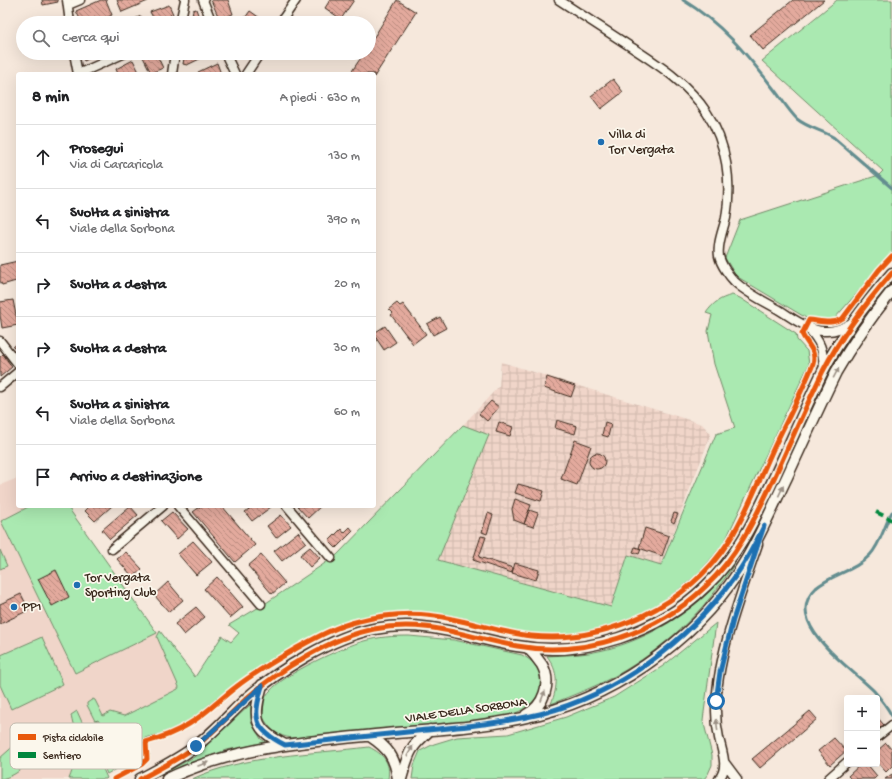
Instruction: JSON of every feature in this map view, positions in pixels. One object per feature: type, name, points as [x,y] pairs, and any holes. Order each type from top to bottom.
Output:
[{"type":"street","points":[[69,16],[67,3],[80,0]]},
{"type":"street","points":[[182,16],[185,0]]},
{"type":"street","points":[[202,0],[209,16]]},
{"type":"street","points":[[285,16],[296,0]]},
{"type":"street","points":[[559,0],[664,69],[682,83],[700,102],[717,130],[724,154],[728,193],[727,212],[719,257],[730,277],[738,284],[806,326],[822,331],[831,331],[842,328],[854,322]]},
{"type":"street","points":[[75,60],[78,72]]},
{"type":"street","points":[[82,72],[109,60]]},
{"type":"street","points":[[172,72],[174,60]]},
{"type":"street","points":[[228,60],[234,72]]},
{"type":"street","points":[[247,72],[255,60]]},
{"type":"street","points":[[140,779],[173,761],[196,746],[262,686],[283,670],[338,641],[367,631],[387,627],[407,626],[438,628],[528,648],[560,649],[606,642],[632,634],[668,616],[706,587],[729,561],[760,508],[824,369],[870,299],[892,273]]},
{"type":"street","name":"VIALE DELLA SORBONA","points":[[167,779],[219,758],[285,745],[491,724],[515,720],[554,710],[605,689],[661,654],[693,626],[722,593],[746,560],[764,526],[836,372],[869,321],[892,291]]},
{"type":"street","points":[[806,326],[819,341],[822,347],[824,369]]},
{"type":"street","points":[[0,341],[16,361]]},
{"type":"street","points":[[0,387],[16,374]]},
{"type":"street","points":[[112,549],[160,508]]},
{"type":"street","points":[[180,508],[261,604]]},
{"type":"street","points":[[289,508],[332,558]]},
{"type":"street","points":[[719,779],[723,773],[724,763],[716,720],[718,683],[733,620],[764,526]]},
{"type":"street","points":[[515,720],[529,713],[538,706],[543,698],[546,688],[544,670],[539,661],[528,648]]},
{"type":"street","points":[[262,686],[257,706],[259,723],[267,735],[285,745]]},
{"type":"street","points":[[880,734],[892,724]]},
{"type":"street","points":[[401,779],[411,750],[430,730]]},
{"type":"street","points":[[370,736],[391,754],[396,766],[398,779]]},
{"type":"street","points":[[724,763],[737,779]]},
{"type":"street","points":[[828,779],[844,765]]},
{"type":"shaded area","points":[[501,362],[702,424],[711,434],[661,565],[628,555],[611,607],[438,560],[488,435],[463,425],[499,386]]},
{"type":"shaded area","points":[[16,479],[16,508],[26,508],[1,521],[75,673],[160,631],[195,677],[192,718],[175,728],[142,740],[142,723],[100,723],[98,720],[90,723],[10,723],[10,769],[103,769],[107,778],[106,779],[0,779],[0,485]]},
{"type":"green space","points":[[837,0],[892,0],[892,253],[835,318],[830,320],[808,319],[736,276],[725,258],[740,220],[879,175],[883,171],[762,61]]},
{"type":"green space","points":[[732,295],[740,298],[796,334],[797,340],[807,351],[809,364],[724,543],[698,573],[669,596],[649,609],[628,619],[583,632],[559,634],[536,634],[513,631],[474,620],[435,613],[403,612],[371,616],[339,626],[304,642],[243,679],[184,723],[158,735],[142,739],[142,723],[100,723],[98,720],[95,721],[87,705],[87,703],[93,699],[95,700],[103,716],[110,712],[124,716],[178,689],[179,687],[157,637],[160,631],[195,677],[222,636],[231,642],[239,633],[229,625],[266,603],[337,555],[463,425],[489,435],[438,560],[611,607],[628,555],[661,565],[716,434],[735,428],[714,364],[708,331],[712,315],[706,313],[717,301]]},
{"type":"green space","name":"Tor Vergata Sporting Club","points":[[26,508],[68,508],[157,633],[75,673],[1,521]]},
{"type":"green space","points":[[0,550],[7,566],[0,569]]},
{"type":"green space","points":[[735,563],[711,597],[667,641],[650,654],[615,676],[584,691],[551,704],[555,691],[556,679],[554,668],[547,656],[599,651],[628,643],[642,637],[682,614],[694,605],[706,595]]},
{"type":"green space","points":[[716,623],[703,720],[712,755],[712,765],[704,779],[412,779],[414,765],[420,751],[434,744],[457,737],[508,734],[566,717],[614,697],[663,666]]},
{"type":"green space","points":[[409,636],[454,640],[522,655],[532,662],[539,672],[541,685],[538,695],[527,707],[518,712],[500,718],[479,721],[296,738],[279,734],[266,722],[262,706],[267,694],[277,684],[300,669],[354,644],[380,638]]},
{"type":"green space","points":[[42,637],[63,684],[11,709],[0,685],[1,655]]},
{"type":"green space","points":[[251,704],[251,722],[261,739],[267,743],[226,750],[159,776],[194,757]]},
{"type":"green space","points":[[77,711],[82,723],[73,723],[71,715]]},
{"type":"green space","points":[[369,747],[385,759],[389,773],[388,779],[192,779],[212,771],[256,760]]},
{"type":"green space","points":[[10,749],[10,769],[21,769],[14,774],[0,779],[0,758]]},
{"type":"green space","points":[[150,754],[142,760],[142,756]]},
{"type":"green space","points":[[103,769],[107,778],[69,779],[72,770]]},
{"type":"green space","points":[[105,769],[116,769],[107,774]]},
{"type":"building","points":[[42,0],[57,0],[58,2],[43,5]]},
{"type":"building","points":[[101,0],[106,0],[112,15],[78,16],[76,11]]},
{"type":"building","points":[[117,0],[147,0],[148,1],[122,12]]},
{"type":"building","points":[[211,0],[228,0],[233,14],[228,16],[218,16]]},
{"type":"building","points":[[330,0],[354,0],[343,16],[337,16],[325,8]]},
{"type":"building","points":[[397,0],[416,12],[376,74],[376,72],[351,72],[359,60],[376,60],[376,34]]},
{"type":"building","points":[[793,0],[824,0],[763,50],[750,35]]},
{"type":"building","points":[[169,5],[173,14],[170,16],[152,16],[150,12]]},
{"type":"building","points":[[196,9],[198,16],[192,16],[193,10]]},
{"type":"building","points":[[250,11],[257,16],[246,16]]},
{"type":"building","points":[[133,60],[139,72],[117,72],[116,69]]},
{"type":"building","points":[[144,60],[159,60],[163,68],[150,72]]},
{"type":"building","points":[[184,60],[197,60],[187,65],[183,64]]},
{"type":"building","points":[[217,63],[220,72],[198,72]]},
{"type":"building","points":[[613,79],[623,92],[601,109],[591,96]]},
{"type":"building","points":[[16,261],[16,281],[2,285],[0,281],[0,265]]},
{"type":"building","points":[[13,300],[16,315],[16,325],[2,328],[0,302]]},
{"type":"building","points":[[397,303],[400,306],[403,304],[426,334],[413,344],[391,315],[393,313],[389,309]]},
{"type":"building","points":[[440,317],[446,328],[433,335],[427,324]]},
{"type":"building","points":[[385,326],[396,342],[384,350],[376,338],[376,332]]},
{"type":"building","points":[[3,354],[12,367],[0,377],[0,357]]},
{"type":"building","points":[[547,377],[575,386],[571,397],[544,388]]},
{"type":"building","points":[[491,401],[499,407],[487,421],[479,414]]},
{"type":"building","points":[[557,420],[577,426],[575,434],[555,428]]},
{"type":"building","points":[[499,422],[513,427],[510,436],[496,432]]},
{"type":"building","points":[[605,422],[611,424],[608,437],[602,435]]},
{"type":"building","points":[[575,440],[591,446],[577,485],[561,479]]},
{"type":"building","points":[[597,453],[604,458],[605,461],[600,468],[597,469],[590,464],[589,461],[594,454]]},
{"type":"building","points":[[518,484],[544,491],[541,501],[515,493]]},
{"type":"building","points":[[515,499],[531,505],[524,524],[514,520],[512,509]]},
{"type":"building","points":[[88,508],[110,508],[95,521],[85,511]]},
{"type":"building","points":[[128,508],[132,508],[138,515],[110,539],[102,530]]},
{"type":"building","points":[[198,508],[224,508],[255,545],[235,562],[193,512]]},
{"type":"building","points":[[250,508],[270,508],[252,521],[245,512]]},
{"type":"building","points":[[299,508],[319,508],[308,518]]},
{"type":"building","points":[[529,510],[538,513],[533,527],[524,524]]},
{"type":"building","points":[[172,512],[188,529],[177,539],[161,521]]},
{"type":"building","points":[[488,513],[493,515],[487,534],[482,532]]},
{"type":"building","points":[[674,513],[678,514],[674,523],[671,521]]},
{"type":"building","points":[[281,515],[291,526],[276,538],[267,526]]},
{"type":"building","points":[[350,527],[353,531],[336,548],[329,541],[341,529],[344,533]]},
{"type":"building","points":[[645,528],[669,536],[662,556],[639,548]]},
{"type":"building","points":[[298,532],[306,542],[282,561],[274,551]]},
{"type":"building","points":[[481,536],[486,537],[479,557],[513,568],[512,573],[473,560]]},
{"type":"building","points":[[193,541],[212,562],[196,575],[178,554]]},
{"type":"building","points":[[310,547],[320,558],[310,567],[300,555]]},
{"type":"building","points":[[635,547],[641,549],[639,554],[633,552]]},
{"type":"building","points":[[126,552],[142,569],[133,577],[117,559]]},
{"type":"building","points":[[261,555],[285,583],[272,594],[248,566]]},
{"type":"building","points":[[515,563],[539,570],[536,580],[512,573]]},
{"type":"building","points":[[56,570],[69,597],[52,606],[38,579]]},
{"type":"building","points":[[217,577],[243,607],[230,618],[204,589]]},
{"type":"building","points":[[168,582],[183,600],[169,612],[154,595]]},
{"type":"building","name":"PP1","points":[[21,594],[29,610],[0,624],[0,604]]},
{"type":"building","points":[[196,607],[205,617],[184,635],[175,624]]},
{"type":"building","points":[[810,711],[817,719],[760,768],[752,759]]},
{"type":"building","points":[[880,720],[884,725],[880,728]]},
{"type":"building","points":[[834,738],[844,749],[844,753],[830,765],[818,751]]},
{"type":"building","points":[[886,743],[892,750],[892,766],[886,772],[880,765],[880,748]]},
{"type":"building","points":[[858,767],[870,767],[877,776],[874,779],[851,779],[848,776]]},
{"type":"building","points":[[892,774],[892,779],[885,779]]},
{"type":"waterway","points":[[683,0],[710,19],[743,51],[797,119],[806,125],[833,137],[892,188]]},
{"type":"waterway","points":[[892,512],[880,540],[870,555],[851,569],[822,583],[816,588],[807,601],[807,615],[813,630],[837,658],[874,691],[892,716]]},
{"type":"marked path","points":[[876,512],[892,520]]},
{"type":"cycle path","points":[[142,764],[147,759],[146,742],[157,739],[184,727],[201,716],[230,692],[266,666],[320,636],[351,623],[382,616],[417,614],[452,619],[521,635],[560,637],[588,634],[616,626],[643,616],[668,601],[691,584],[712,564],[736,530],[813,364],[813,351],[802,334],[809,320],[831,322],[843,318],[879,270],[892,256]]},
{"type":"cycle path","points":[[140,779],[176,760],[203,741],[247,698],[290,666],[324,647],[358,633],[394,626],[412,626],[446,630],[517,646],[542,649],[568,648],[594,645],[643,629],[666,617],[687,603],[718,574],[746,534],[761,506],[830,358],[854,320],[892,273]]},
{"type":"cycle path","points":[[114,779],[133,769]]},
{"type":"place","name":"Villa di Tor Vergata","points":[[601,142]]},
{"type":"place","name":"Tor Vergata Sporting Club","points":[[77,585]]},
{"type":"place","name":"PP1","points":[[14,607]]},
{"type":"route","points":[[196,746],[240,704],[262,686],[257,706],[259,723],[267,735],[285,745],[497,723],[540,714],[579,701],[605,689],[650,662],[693,626],[716,601],[734,577],[746,560],[764,526],[733,620],[720,672],[716,701]]}]
